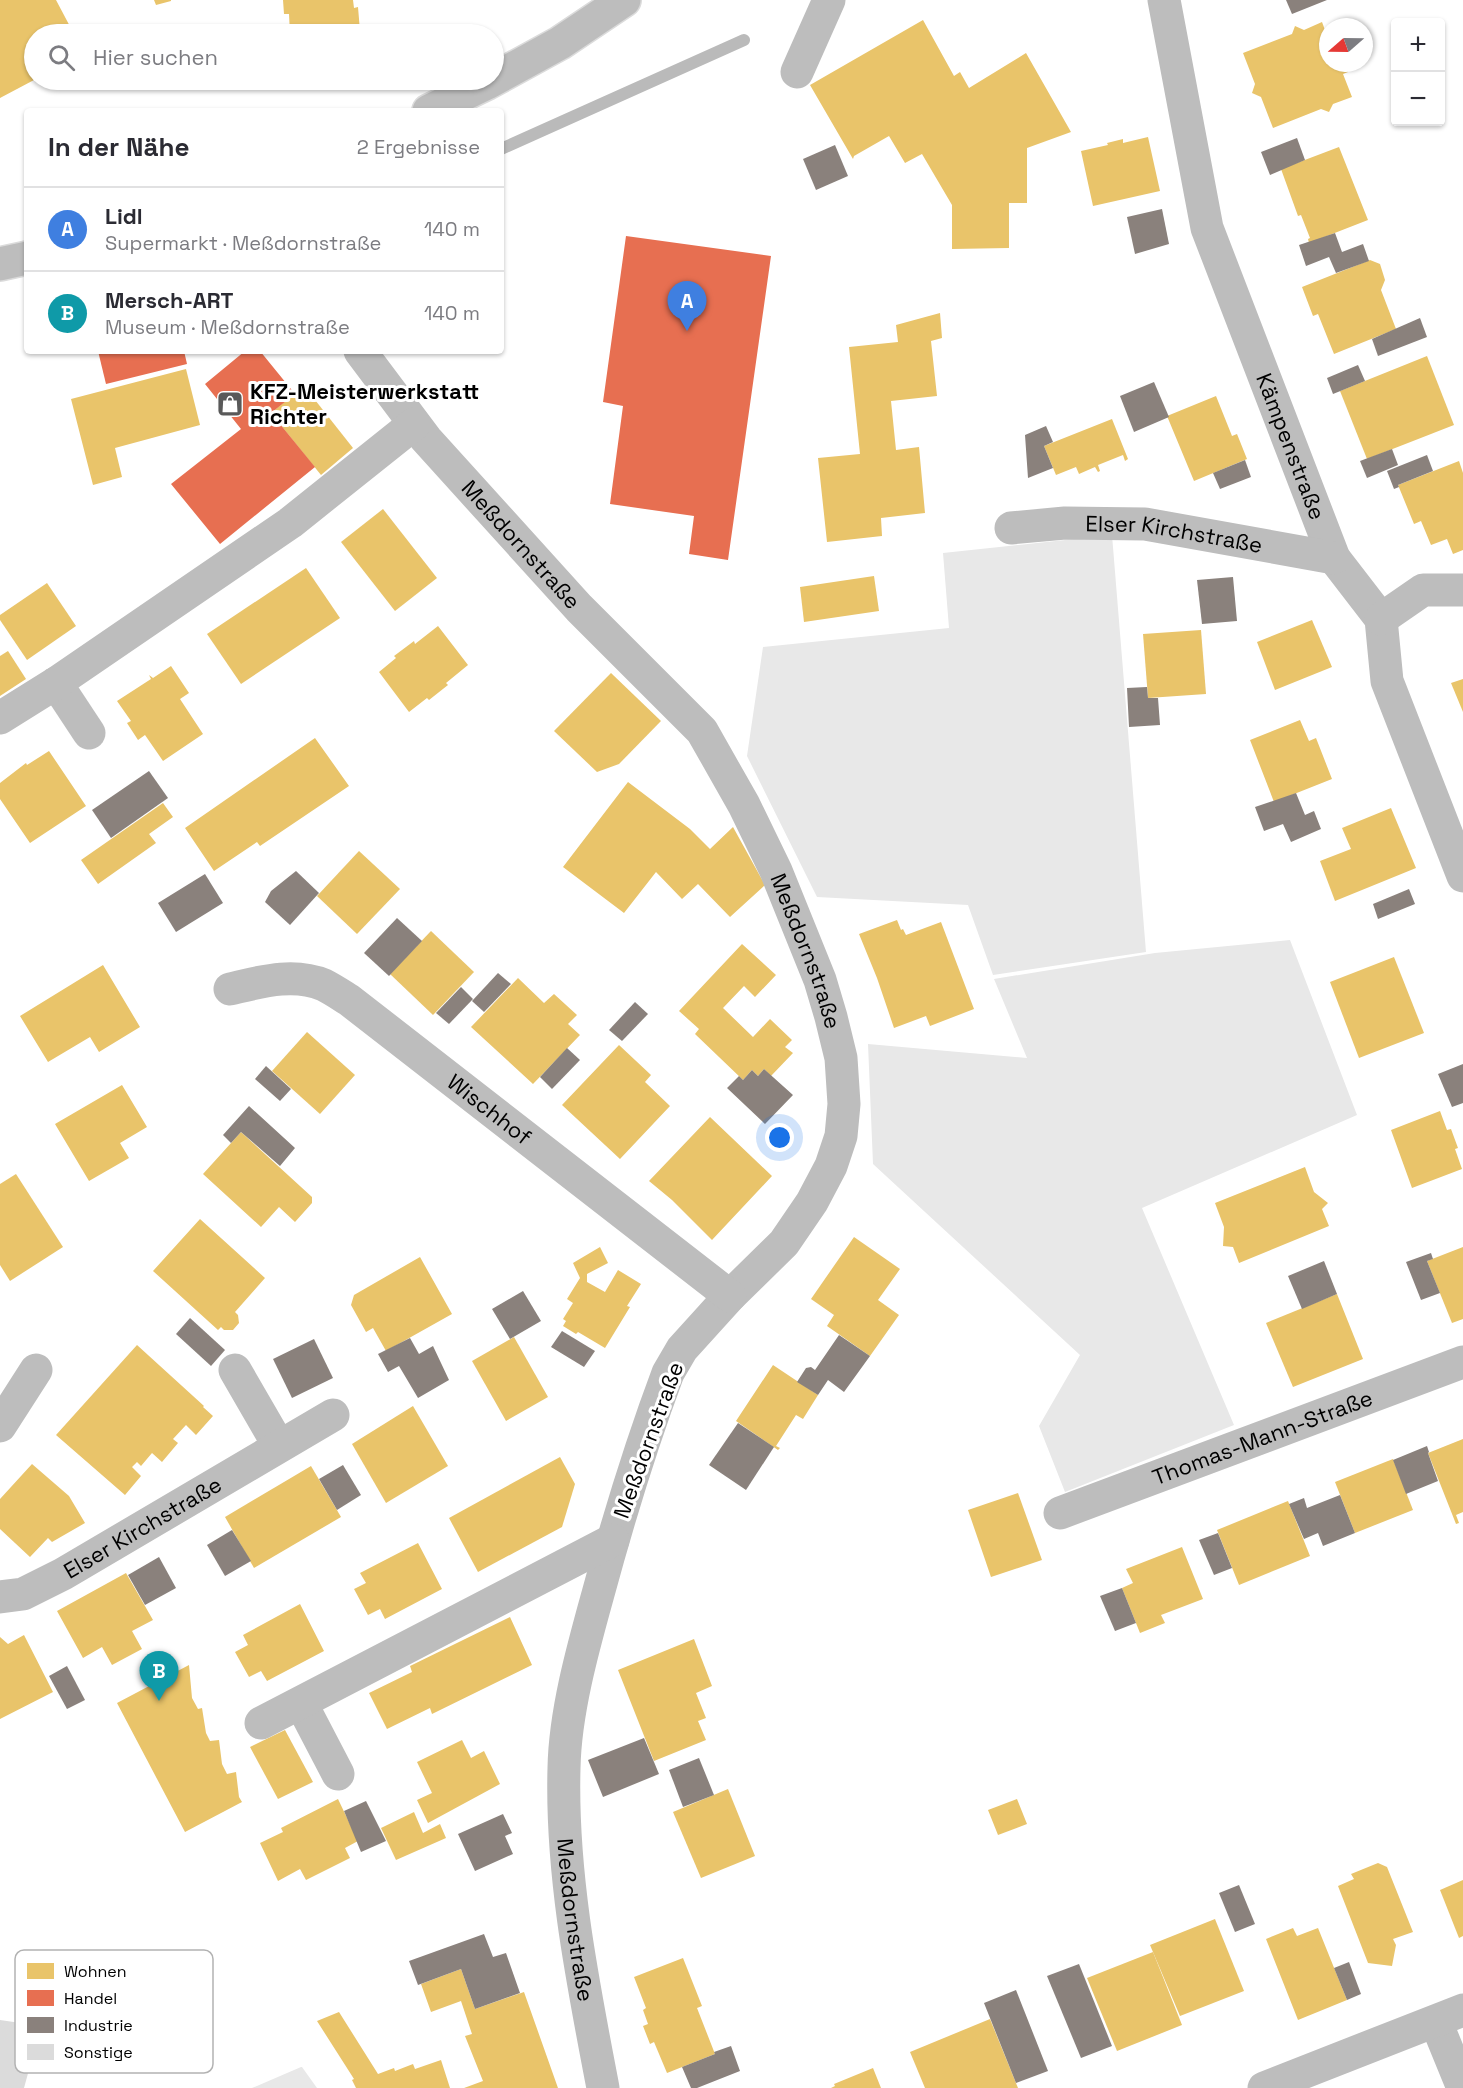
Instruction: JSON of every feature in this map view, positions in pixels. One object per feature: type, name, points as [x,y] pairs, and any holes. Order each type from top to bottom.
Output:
[{"type":"street","points":[[504,74],[560,43],[624,0]]},
{"type":"street","points":[[797,72],[829,0]]},
{"type":"street","name":"Kämpenstraße","points":[[1164,0],[1207,228],[1334,558],[1381,619]]},
{"type":"street","points":[[435,108],[472,90]]},
{"type":"street","points":[[0,264],[24,259]]},
{"type":"street","name":"Meßdornstraße","points":[[362,354],[414,424],[579,608],[702,731],[744,805],[776,871],[820,980],[841,1058],[844,1104],[841,1136],[827,1175],[784,1243],[730,1296],[682,1349],[668,1373],[613,1540],[585,1642],[569,1722],[564,1766],[564,1821],[578,1956],[603,2088]]},
{"type":"street","points":[[0,718],[56,683],[290,523],[414,424]]},
{"type":"street","name":"Elser Kirchstraße","points":[[1011,528],[1065,523],[1145,524],[1334,558]]},
{"type":"street","points":[[1463,590],[1423,590],[1381,619],[1387,681],[1463,876]]},
{"type":"street","points":[[56,683],[89,733]]},
{"type":"street","name":"Wischhof","points":[[230,989],[290,978],[308,980],[325,986],[349,1000],[730,1296]]},
{"type":"street","name":"Thomas-Mann-Straße","points":[[1060,1513],[1463,1362]]},
{"type":"street","points":[[0,1426],[36,1370]]},
{"type":"street","points":[[235,1370],[279,1446]]},
{"type":"street","name":"Elser Kirchstraße","points":[[0,1597],[22,1594],[63,1574],[333,1415]]},
{"type":"street","name":"Meßdornstraße","points":[[261,1723],[613,1540]]},
{"type":"street","points":[[301,1703],[338,1774]]},
{"type":"street","points":[[1264,2088],[1449,2016],[1463,2088]]},
{"type":"shaded area","points":[[1112,535],[1146,952],[993,975],[968,905],[817,897],[747,756],[763,647],[949,628],[943,553]]},
{"type":"shaded area","points":[[1290,940],[1357,1115],[1142,1208],[1234,1425],[1065,1492],[1039,1426],[1080,1355],[873,1164],[868,1044],[1027,1058],[994,979],[1155,953]]},
{"type":"shaded area","points":[[301,2067],[317,2088],[252,2088]]},
{"type":"building: Wohnen","points":[[0,0],[56,0],[69,24],[24,24],[24,85],[0,98]]},
{"type":"building: Wohnen","points":[[154,0],[171,0],[171,1],[156,5]]},
{"type":"building: Wohnen","points":[[283,0],[353,0],[354,8],[358,7],[359,24],[290,24],[289,14],[284,14]]},
{"type":"building: Wohnen","points":[[923,20],[954,76],[960,72],[969,88],[1026,53],[1071,132],[1027,148],[1027,203],[1009,203],[1009,248],[952,249],[952,205],[922,154],[905,163],[889,136],[854,156],[853,159],[810,85]]},
{"type":"building: Wohnen","points":[[1319,23],[1319,72],[1348,72],[1343,74],[1352,97],[1333,104],[1329,112],[1321,109],[1273,128],[1261,97],[1252,93],[1255,84],[1243,53],[1292,34],[1295,26],[1304,30]]},
{"type":"building: Wohnen","points":[[1148,137],[1160,191],[1093,206],[1081,151],[1123,139],[1123,143]]},
{"type":"building: Wohnen","points":[[1339,147],[1368,220],[1309,243],[1310,238],[1301,215],[1298,216],[1281,169]]},
{"type":"building: Wohnen","points":[[1370,260],[1380,264],[1385,280],[1381,290],[1396,329],[1334,354],[1318,314],[1313,316],[1302,287]]},
{"type":"building: Wohnen","points":[[940,313],[942,338],[931,341],[937,396],[891,401],[896,450],[919,447],[925,513],[881,518],[882,536],[827,542],[818,458],[860,454],[849,347],[898,342],[896,325]]},
{"type":"building: Wohnen","points":[[1427,356],[1454,425],[1367,459],[1340,391]]},
{"type":"building: Wohnen","points":[[186,369],[200,425],[115,448],[122,477],[93,485],[71,399]]},
{"type":"building: Wohnen","points":[[304,386],[353,448],[321,475],[271,413]]},
{"type":"building: Wohnen","points":[[1216,396],[1232,436],[1237,434],[1247,459],[1194,481],[1167,416]]},
{"type":"building: Wohnen","points":[[1112,419],[1128,459],[1125,461],[1123,455],[1098,465],[1100,471],[1098,472],[1095,467],[1079,474],[1076,467],[1056,475],[1044,446]]},
{"type":"building: Wohnen","points":[[1459,461],[1463,473],[1463,550],[1453,554],[1447,539],[1431,545],[1421,521],[1414,524],[1398,485]]},
{"type":"building: Wohnen","points":[[383,509],[437,578],[395,611],[341,542]]},
{"type":"building: Wohnen","points":[[306,568],[340,618],[241,684],[207,634]]},
{"type":"building: Wohnen","points":[[874,576],[879,611],[804,622],[800,587]]},
{"type":"building: Wohnen","points":[[47,583],[76,626],[27,660],[0,620],[0,615]]},
{"type":"building: Wohnen","points":[[1312,620],[1332,667],[1275,690],[1257,642]]},
{"type":"building: Wohnen","points":[[438,626],[468,665],[446,683],[448,685],[409,712],[379,672],[396,658],[394,656],[414,641],[415,644]]},
{"type":"building: Wohnen","points":[[1201,630],[1206,694],[1148,698],[1143,634]]},
{"type":"building: Wohnen","points":[[8,651],[26,679],[0,696],[0,656]]},
{"type":"building: Wohnen","points":[[171,666],[189,693],[180,699],[203,734],[163,761],[145,735],[138,740],[127,723],[131,721],[117,701],[151,679],[149,675],[153,678]]},
{"type":"building: Wohnen","points":[[611,673],[661,721],[619,764],[597,772],[554,731]]},
{"type":"building: Wohnen","points":[[1463,679],[1463,712],[1451,683]]},
{"type":"building: Wohnen","points":[[1300,720],[1309,741],[1316,738],[1332,779],[1274,802],[1250,740]]},
{"type":"building: Wohnen","points":[[315,738],[349,786],[260,846],[257,842],[214,871],[185,828]]},
{"type":"building: Wohnen","points":[[49,751],[86,806],[30,843],[0,799],[0,783],[26,763],[27,765]]},
{"type":"building: Wohnen","points":[[628,782],[690,829],[710,849],[733,827],[765,885],[730,917],[698,884],[682,899],[656,872],[624,913],[563,867]]},
{"type":"building: Wohnen","points":[[163,803],[173,817],[149,834],[156,843],[98,884],[81,860]]},
{"type":"building: Wohnen","points":[[1391,808],[1416,868],[1335,901],[1320,861],[1351,849],[1342,828]]},
{"type":"building: Wohnen","points":[[359,851],[400,889],[357,934],[317,896]]},
{"type":"building: Wohnen","points":[[897,920],[906,935],[941,922],[974,1009],[930,1026],[926,1016],[894,1028],[859,934]]},
{"type":"building: Wohnen","points":[[431,931],[474,972],[433,1015],[390,974]]},
{"type":"building: Wohnen","points":[[742,944],[776,975],[755,997],[744,986],[723,1008],[753,1037],[770,1019],[792,1040],[785,1047],[793,1053],[771,1076],[764,1069],[758,1076],[752,1070],[743,1080],[695,1034],[699,1029],[679,1011]]},
{"type":"building: Wohnen","points":[[1394,957],[1424,1033],[1359,1058],[1330,982]]},
{"type":"building: Wohnen","points":[[103,965],[140,1027],[99,1052],[90,1037],[48,1062],[20,1016]]},
{"type":"building: Wohnen","points":[[518,978],[544,1003],[554,994],[577,1015],[568,1024],[580,1035],[533,1084],[471,1027]]},
{"type":"building: Wohnen","points":[[307,1032],[355,1075],[320,1114],[272,1071]]},
{"type":"building: Wohnen","points":[[619,1045],[651,1075],[645,1082],[670,1106],[620,1159],[562,1105]]},
{"type":"building: Wohnen","points":[[122,1085],[147,1127],[120,1143],[129,1158],[89,1181],[55,1124]]},
{"type":"building: Wohnen","points":[[1440,1111],[1447,1130],[1451,1129],[1462,1169],[1412,1188],[1391,1130]]},
{"type":"building: Wohnen","points":[[710,1117],[772,1176],[712,1240],[672,1200],[649,1181]]},
{"type":"building: Wohnen","points":[[241,1132],[312,1197],[312,1203],[295,1222],[279,1207],[261,1227],[203,1174]]},
{"type":"building: Wohnen","points":[[1305,1167],[1314,1192],[1328,1203],[1322,1209],[1329,1226],[1239,1263],[1233,1247],[1223,1246],[1224,1227],[1215,1203]]},
{"type":"building: Wohnen","points":[[16,1174],[63,1247],[10,1281],[0,1265],[0,1184]]},
{"type":"building: Wohnen","points":[[200,1219],[265,1278],[235,1312],[239,1323],[233,1330],[224,1330],[221,1327],[218,1330],[153,1271]]},
{"type":"building: Wohnen","points":[[854,1237],[900,1269],[878,1300],[899,1315],[870,1356],[827,1326],[834,1315],[811,1299]]},
{"type":"building: Wohnen","points":[[600,1247],[608,1263],[587,1274],[587,1282],[605,1292],[618,1270],[641,1284],[605,1348],[563,1326],[566,1321],[563,1319],[573,1303],[567,1299],[580,1278],[573,1263]]},
{"type":"building: Wohnen","points":[[1463,1247],[1463,1319],[1452,1323],[1427,1261]]},
{"type":"building: Wohnen","points":[[420,1257],[452,1314],[386,1351],[373,1328],[366,1332],[351,1305],[354,1295]]},
{"type":"building: Wohnen","points":[[1337,1294],[1363,1359],[1293,1387],[1266,1323]]},
{"type":"building: Wohnen","points":[[514,1337],[548,1397],[506,1421],[472,1361]]},
{"type":"building: Wohnen","points":[[137,1345],[213,1416],[196,1435],[186,1425],[173,1439],[178,1443],[162,1462],[152,1453],[141,1466],[137,1462],[132,1467],[141,1476],[125,1495],[56,1435]]},
{"type":"building: Wohnen","points":[[773,1365],[818,1395],[803,1419],[796,1415],[776,1446],[780,1448],[778,1450],[736,1421]]},
{"type":"building: Wohnen","points":[[413,1406],[448,1466],[386,1503],[352,1444]]},
{"type":"building: Wohnen","points":[[1463,1439],[1463,1512],[1456,1515],[1459,1523],[1456,1524],[1428,1453]]},
{"type":"building: Wohnen","points":[[560,1457],[575,1484],[562,1527],[478,1572],[449,1518]]},
{"type":"building: Wohnen","points":[[1393,1459],[1413,1510],[1355,1533],[1335,1482]]},
{"type":"building: Wohnen","points":[[32,1464],[69,1496],[85,1523],[52,1542],[48,1538],[30,1557],[0,1529],[0,1499]]},
{"type":"building: Wohnen","points":[[311,1466],[341,1517],[254,1568],[225,1517]]},
{"type":"building: Wohnen","points":[[1018,1493],[1042,1560],[991,1577],[968,1510]]},
{"type":"building: Wohnen","points":[[1288,1501],[1310,1556],[1239,1585],[1217,1530]]},
{"type":"building: Wohnen","points":[[418,1543],[442,1589],[385,1619],[380,1609],[368,1615],[354,1589],[366,1583],[360,1573]]},
{"type":"building: Wohnen","points":[[1182,1547],[1203,1599],[1161,1615],[1165,1623],[1140,1633],[1122,1588],[1133,1583],[1126,1569]]},
{"type":"building: Wohnen","points":[[126,1573],[153,1620],[132,1631],[142,1649],[112,1665],[102,1647],[83,1658],[57,1611]]},
{"type":"building: Wohnen","points":[[300,1604],[324,1651],[267,1681],[261,1671],[249,1677],[235,1652],[248,1645],[243,1635]]},
{"type":"building: Wohnen","points":[[510,1617],[532,1665],[432,1714],[430,1708],[387,1729],[369,1693],[412,1672],[410,1666]]},
{"type":"building: Wohnen","points":[[24,1635],[53,1692],[0,1719],[0,1637],[8,1644]]},
{"type":"building: Wohnen","points":[[694,1639],[712,1686],[696,1693],[706,1718],[698,1721],[706,1740],[654,1761],[618,1670]]},
{"type":"building: Wohnen","points":[[189,1665],[192,1698],[198,1709],[202,1708],[206,1733],[210,1741],[219,1740],[222,1764],[227,1774],[236,1772],[239,1797],[242,1802],[185,1832],[117,1703]]},
{"type":"building: Wohnen","points":[[285,1730],[313,1782],[278,1799],[250,1747]]},
{"type":"building: Wohnen","points":[[462,1740],[471,1758],[484,1751],[500,1784],[428,1823],[417,1800],[432,1793],[417,1762]]},
{"type":"building: Wohnen","points":[[728,1789],[755,1856],[701,1878],[673,1812]]},
{"type":"building: Wohnen","points":[[338,1799],[358,1841],[345,1848],[350,1858],[306,1880],[300,1869],[278,1881],[260,1843],[283,1832],[281,1828]]},
{"type":"building: Wohnen","points":[[1017,1799],[1027,1824],[998,1835],[988,1810]]},
{"type":"building: Wohnen","points":[[414,1812],[423,1833],[440,1824],[446,1838],[396,1860],[381,1828]]},
{"type":"building: Wohnen","points":[[1378,1863],[1387,1867],[1413,1932],[1393,1939],[1396,1945],[1392,1966],[1368,1963],[1338,1886],[1354,1879],[1351,1874]]},
{"type":"building: Wohnen","points":[[1463,1880],[1463,1936],[1459,1938],[1440,1890]]},
{"type":"building: Wohnen","points":[[1215,1919],[1244,1991],[1180,2016],[1150,1945]]},
{"type":"building: Wohnen","points":[[1293,1928],[1297,1936],[1318,1928],[1347,2000],[1298,2020],[1266,1939]]},
{"type":"building: Wohnen","points":[[1153,1952],[1182,2025],[1117,2051],[1087,1978]]},
{"type":"building: Wohnen","points":[[683,1958],[702,2006],[697,2008],[715,2054],[667,2073],[654,2042],[650,2044],[643,2026],[648,2024],[643,2010],[646,2008],[634,1977]]},
{"type":"building: Wohnen","points":[[461,1969],[475,2009],[524,1992],[558,2088],[464,2088],[483,2081],[465,2036],[472,2034],[461,2001],[431,2012],[421,1984]]},
{"type":"building: Wohnen","points":[[339,2012],[378,2074],[413,2064],[415,2069],[441,2060],[450,2088],[356,2088],[352,2080],[354,2079],[317,2021]]},
{"type":"building: Wohnen","points":[[990,2019],[1018,2088],[925,2088],[910,2052]]},
{"type":"building: Wohnen","points":[[873,2068],[881,2088],[831,2088],[835,2086],[834,2084]]},
{"type":"building: Handel","points":[[626,236],[771,256],[728,560],[689,554],[694,516],[610,504],[623,406],[603,402]]},
{"type":"building: Handel","points":[[99,354],[185,354],[187,364],[106,384]]},
{"type":"building: Handel","points":[[241,354],[262,354],[295,394],[271,413],[315,467],[220,544],[171,484],[241,429],[205,384]]},
{"type":"building: Industrie","points":[[1286,0],[1327,0],[1292,14]]},
{"type":"building: Industrie","points":[[1297,138],[1305,160],[1270,175],[1261,152]]},
{"type":"building: Industrie","points":[[835,145],[848,176],[816,190],[803,159]]},
{"type":"building: Industrie","points":[[1162,209],[1169,244],[1135,254],[1127,217]]},
{"type":"building: Industrie","points":[[1335,233],[1342,252],[1363,244],[1369,261],[1336,273],[1329,257],[1306,266],[1299,245]]},
{"type":"building: Industrie","points":[[1420,318],[1427,337],[1378,356],[1372,339]]},
{"type":"building: Industrie","points":[[1358,365],[1365,381],[1333,394],[1327,378]]},
{"type":"building: Industrie","points":[[1154,382],[1169,417],[1134,432],[1120,396]]},
{"type":"building: Industrie","points":[[1046,426],[1053,442],[1044,446],[1053,468],[1028,478],[1025,435]]},
{"type":"building: Industrie","points":[[1392,449],[1398,465],[1367,478],[1360,461]]},
{"type":"building: Industrie","points":[[1427,455],[1433,471],[1398,485],[1399,487],[1394,489],[1387,471]]},
{"type":"building: Industrie","points":[[1245,460],[1251,477],[1220,489],[1213,473]]},
{"type":"building: Industrie","points":[[1233,577],[1237,621],[1202,624],[1197,580]]},
{"type":"building: Industrie","points":[[1147,687],[1148,698],[1158,698],[1160,725],[1129,727],[1127,688]]},
{"type":"building: Industrie","points":[[149,771],[168,798],[111,838],[92,810]]},
{"type":"building: Industrie","points":[[1296,793],[1305,815],[1314,811],[1321,829],[1291,842],[1283,824],[1264,831],[1255,807]]},
{"type":"building: Industrie","points":[[296,871],[319,893],[290,925],[265,902],[271,891]]},
{"type":"building: Industrie","points":[[205,874],[223,903],[176,932],[158,903]]},
{"type":"building: Industrie","points":[[1409,889],[1415,904],[1378,919],[1373,904]]},
{"type":"building: Industrie","points":[[397,918],[422,941],[389,976],[364,953]]},
{"type":"building: Industrie","points":[[498,973],[511,984],[484,1012],[472,1001]]},
{"type":"building: Industrie","points":[[461,987],[473,999],[449,1024],[436,1013]]},
{"type":"building: Industrie","points":[[635,1002],[648,1014],[622,1041],[609,1030]]},
{"type":"building: Industrie","points":[[567,1048],[580,1060],[552,1089],[540,1077]]},
{"type":"building: Industrie","points":[[1463,1064],[1463,1103],[1452,1107],[1438,1074]]},
{"type":"building: Industrie","points":[[266,1066],[291,1089],[280,1101],[255,1079]]},
{"type":"building: Industrie","points":[[764,1069],[793,1095],[765,1124],[727,1088],[739,1076],[743,1080],[752,1070],[758,1076]]},
{"type":"building: Industrie","points":[[249,1106],[295,1148],[280,1166],[241,1132],[231,1143],[223,1135]]},
{"type":"building: Industrie","points":[[1431,1253],[1433,1259],[1427,1261],[1440,1293],[1421,1300],[1406,1262]]},
{"type":"building: Industrie","points":[[1324,1261],[1337,1294],[1302,1309],[1288,1276]]},
{"type":"building: Industrie","points":[[523,1291],[541,1321],[510,1339],[492,1309]]},
{"type":"building: Industrie","points":[[190,1318],[225,1350],[211,1366],[176,1334]]},
{"type":"building: Industrie","points":[[562,1331],[595,1351],[584,1367],[551,1347]]},
{"type":"building: Industrie","points":[[839,1335],[870,1356],[844,1392],[828,1380],[818,1395],[797,1382],[806,1368],[811,1367],[815,1370]]},
{"type":"building: Industrie","points":[[410,1338],[419,1354],[433,1346],[449,1380],[418,1398],[399,1366],[388,1372],[378,1354]]},
{"type":"building: Industrie","points":[[314,1339],[333,1378],[292,1398],[273,1359]]},
{"type":"building: Industrie","points":[[738,1423],[774,1447],[746,1490],[709,1465]]},
{"type":"building: Industrie","points":[[1427,1446],[1438,1481],[1406,1494],[1393,1460]]},
{"type":"building: Industrie","points":[[343,1465],[361,1495],[337,1510],[319,1479]]},
{"type":"building: Industrie","points":[[1340,1495],[1355,1533],[1323,1546],[1318,1533],[1304,1539],[1289,1504],[1304,1498],[1307,1508]]},
{"type":"building: Industrie","points":[[232,1530],[251,1561],[225,1576],[207,1545]]},
{"type":"building: Industrie","points":[[1218,1533],[1232,1568],[1214,1575],[1199,1540]]},
{"type":"building: Industrie","points":[[159,1557],[176,1588],[145,1605],[128,1575]]},
{"type":"building: Industrie","points":[[1122,1588],[1136,1623],[1115,1631],[1100,1596]]},
{"type":"building: Industrie","points":[[67,1666],[85,1700],[67,1709],[49,1676]]},
{"type":"building: Industrie","points":[[644,1738],[659,1774],[603,1797],[588,1760]]},
{"type":"building: Industrie","points":[[699,1758],[714,1795],[683,1807],[669,1770]]},
{"type":"building: Industrie","points":[[366,1801],[386,1841],[361,1852],[344,1811]]},
{"type":"building: Industrie","points":[[503,1814],[512,1833],[505,1836],[513,1854],[475,1871],[458,1834]]},
{"type":"building: Industrie","points":[[1239,1885],[1255,1924],[1235,1932],[1219,1893]]},
{"type":"building: Industrie","points":[[484,1934],[493,1957],[506,1953],[520,1993],[475,2009],[461,1969],[418,1985],[409,1961]]},
{"type":"building: Industrie","points":[[1349,1962],[1361,1994],[1347,2000],[1334,1968]]},
{"type":"building: Industrie","points":[[1079,1964],[1112,2046],[1081,2058],[1047,1976]]},
{"type":"building: Industrie","points":[[1016,1990],[1048,2071],[1016,2083],[984,2003]]},
{"type":"building: Industrie","points":[[731,2046],[740,2071],[697,2088],[691,2088],[682,2067]]},
{"type":"building: Sonstige","points":[[0,2020],[15,2022],[15,2073],[28,2073],[24,2088],[0,2088]]},
{"type":"waterway","points":[[504,148],[744,40]]},
{"type":"place","name":"Lidl","points":[[687,331]]},
{"type":"place","name":"KFZ-Meisterwerkstatt Richter","points":[[230,404]]},
{"type":"place","name":"Mersch-ART","points":[[159,1701]]}]
